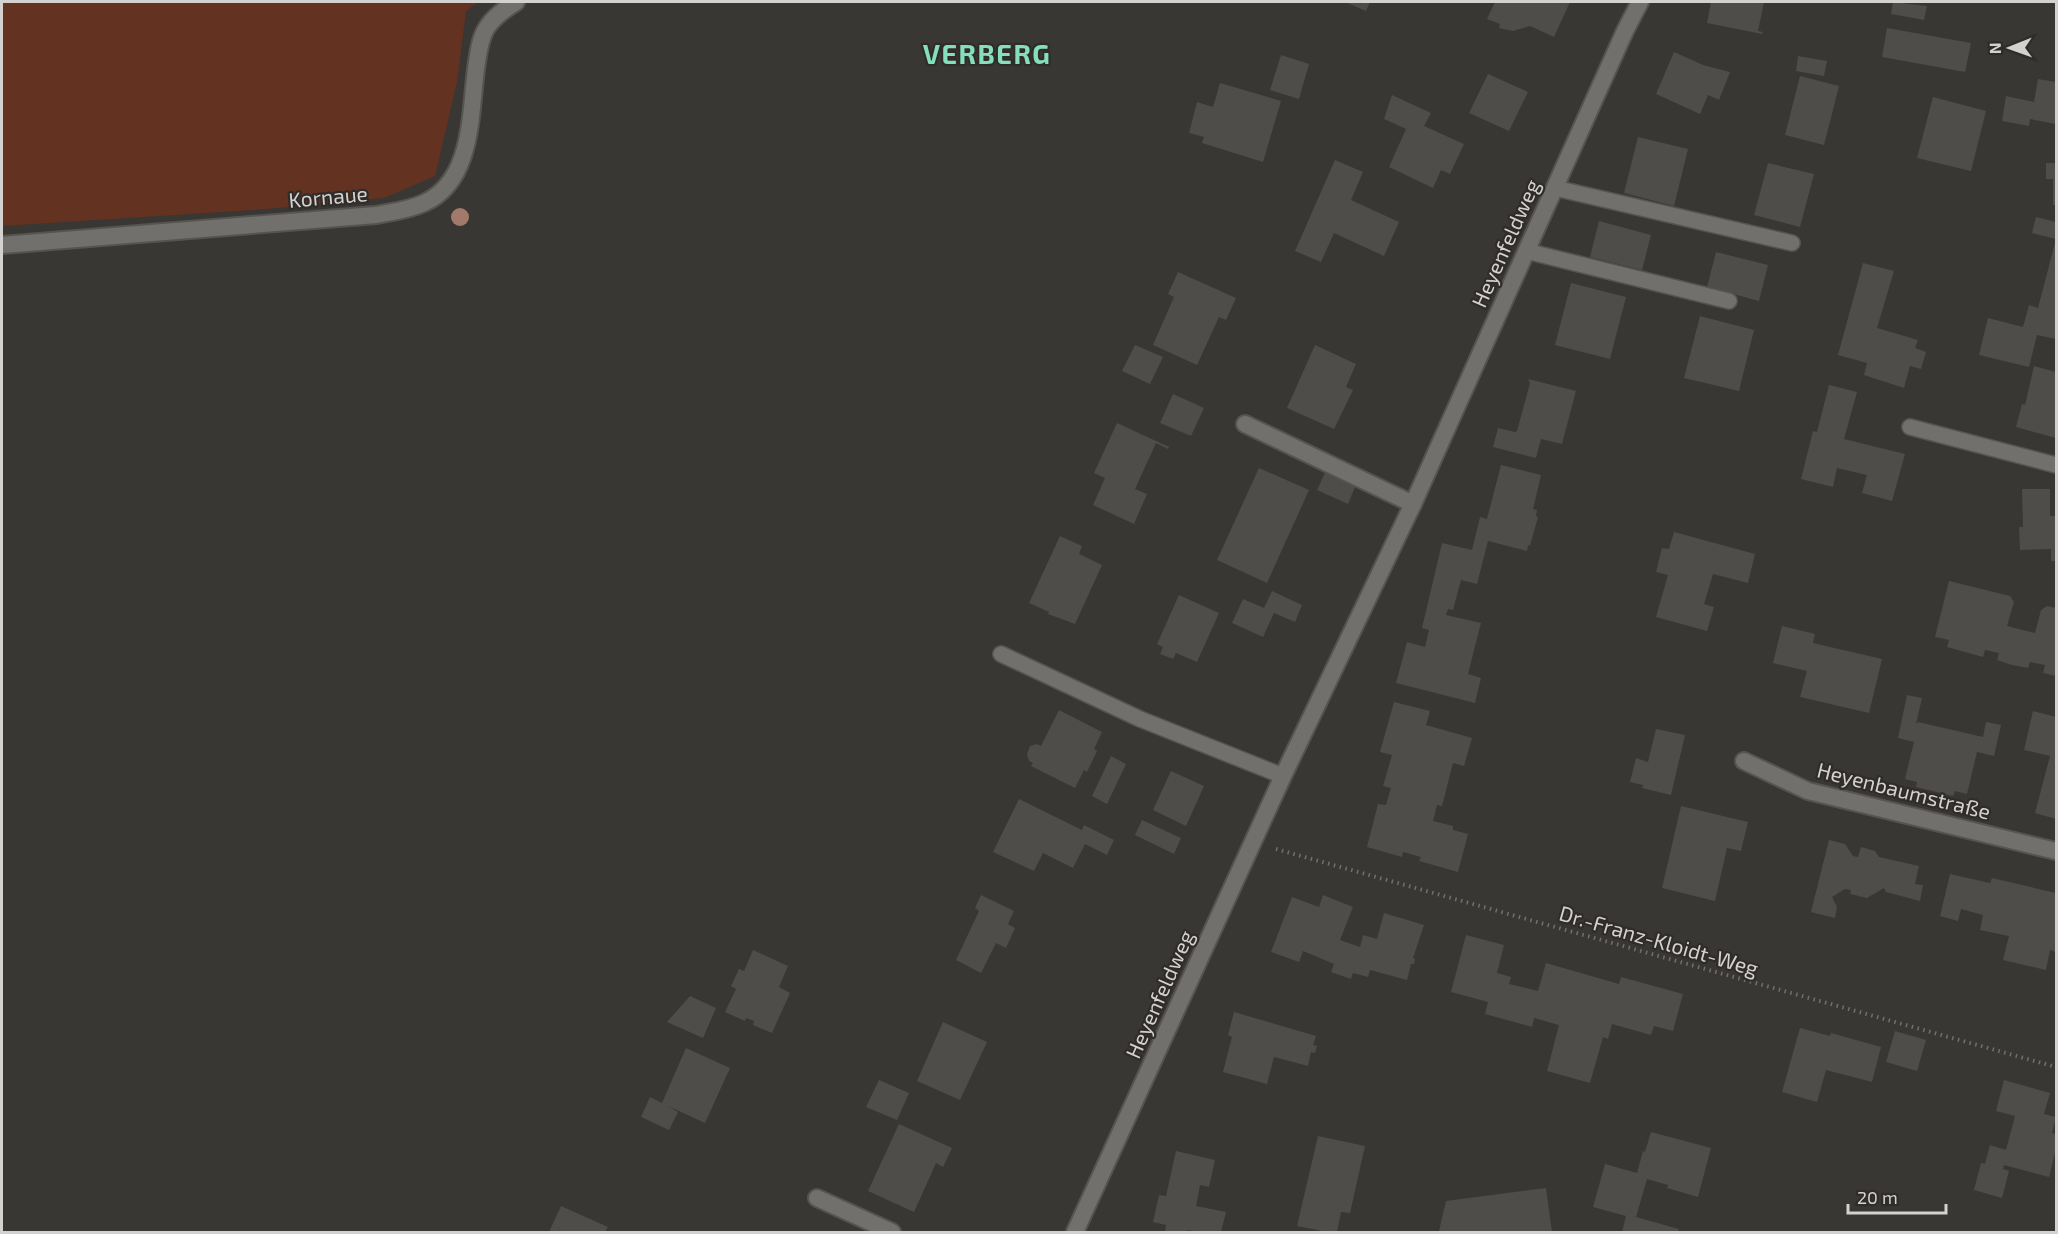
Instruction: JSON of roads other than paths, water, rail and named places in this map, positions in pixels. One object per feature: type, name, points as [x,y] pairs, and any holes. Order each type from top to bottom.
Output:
[{"type":"street","name":"Kornaue","points":[[2,245],[376,215],[404,210],[427,202],[448,186],[459,170],[467,143],[479,50],[486,29],[500,12],[516,2]]},
{"type":"street","name":"Heyenfeldweg","points":[[1079,1232],[1282,776],[1413,504],[1640,2]]},
{"type":"street","points":[[1245,424],[1413,504]]},
{"type":"street","name":"Heyenbaumstraße","points":[[1744,761],[1808,791],[2056,851]]},
{"type":"street","points":[[817,1198],[892,1233]]},
{"type":"lane","points":[[1555,188],[1792,243]]},
{"type":"lane","points":[[1526,251],[1729,302]]},
{"type":"lane","points":[[1910,427],[2056,465]]},
{"type":"lane","points":[[1001,654],[1140,719],[1282,776]]},
{"type":"district","name":"VERBERG","points":[[987,53]]}]
